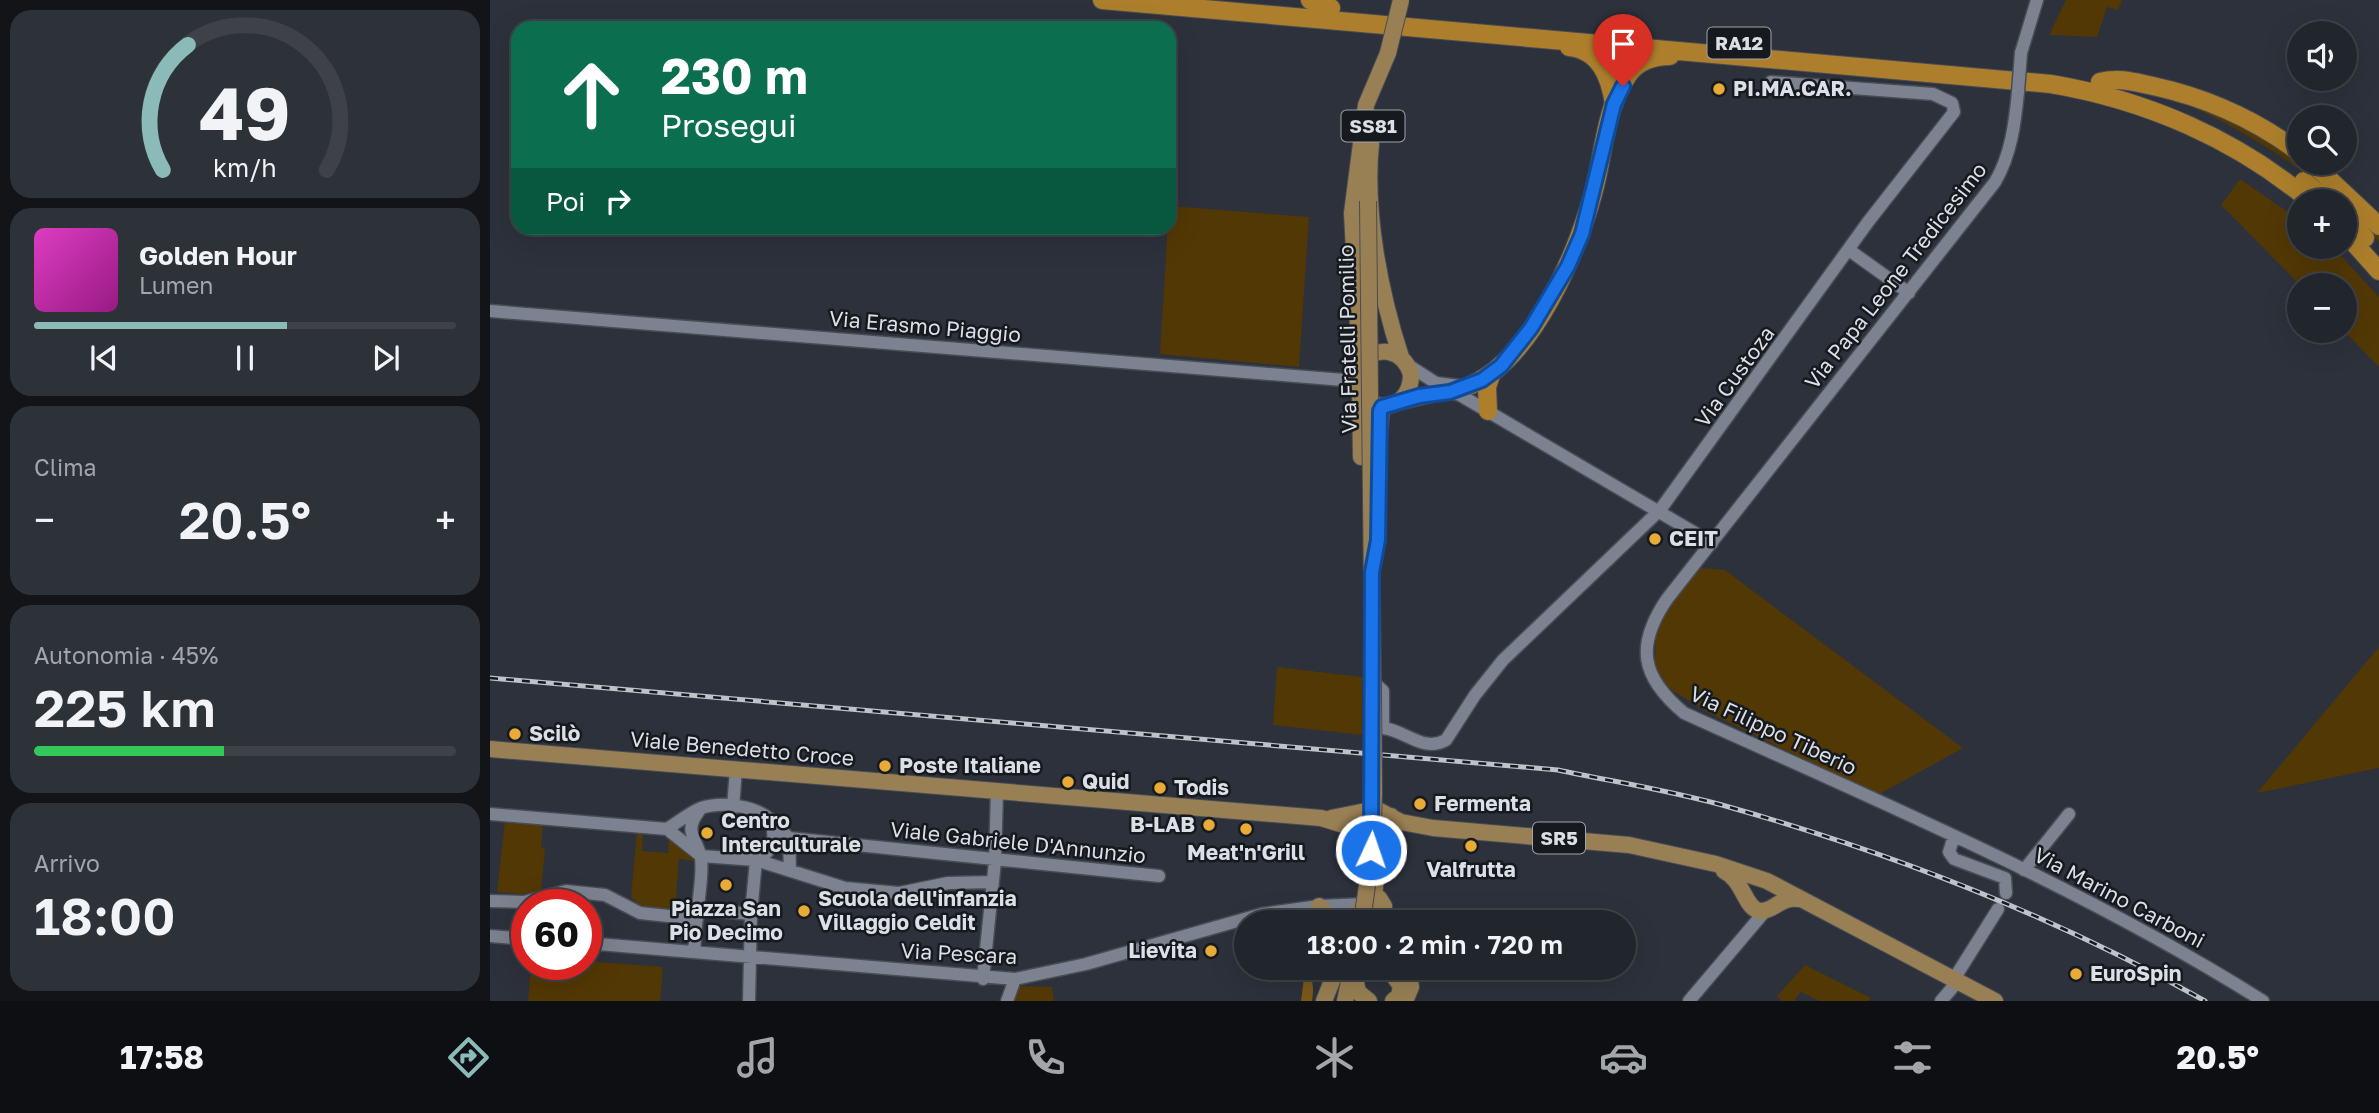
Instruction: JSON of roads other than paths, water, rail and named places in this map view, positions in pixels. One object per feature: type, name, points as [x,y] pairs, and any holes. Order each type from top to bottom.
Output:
[{"type":"highway","name":"RA12","points":[[1102,0],[2018,79],[2088,90],[2148,108],[2211,136],[2256,162],[2293,189]]},
{"type":"highway","name":"RA12","points":[[1237,0],[2043,70],[2100,82],[2164,102],[2217,126],[2267,155],[2312,189]]},
{"type":"highway","points":[[1310,0],[1331,8]]},
{"type":"highway","points":[[1540,37],[1556,46],[1577,48],[1598,61],[1608,77],[1614,104]]},
{"type":"highway","points":[[1488,411],[1487,387],[1491,375],[1531,328],[1572,258],[1590,209],[1614,104],[1629,75],[1644,62],[1661,56],[1688,57],[1700,51]]},
{"type":"highway","points":[[2100,82],[2116,78],[2205,100],[2253,121],[2287,144]]},
{"type":"highway","points":[[2325,175],[2379,226]]},
{"type":"highway","points":[[2357,230],[2379,253]]},
{"type":"highway","points":[[2357,246],[2379,271]]},
{"type":"highway","points":[[1471,385],[1491,375]]},
{"type":"main road","name":"Via Fratelli Pomilio","points":[[1368,910],[1374,793],[1368,201],[1374,117],[1401,0]]},
{"type":"main road","points":[[1372,572],[1362,544],[1361,391],[1352,213],[1366,105],[1388,53]]},
{"type":"main road","points":[[1368,201],[1389,321],[1412,374],[1408,392],[1388,405],[1378,450],[1378,540],[1372,572]]},
{"type":"main road","points":[[1360,364],[1366,357],[1384,351],[1405,361]]},
{"type":"main road","points":[[1361,391],[1388,405]]},
{"type":"main road","name":"Viale Benedetto Croce","points":[[490,749],[1325,819]]},
{"type":"main road","name":"SR5","points":[[1325,819],[1376,809],[1433,828],[1629,845],[1716,863],[1766,883],[1995,1001]]},
{"type":"main road","points":[[1360,834],[1359,823],[1365,813]]},
{"type":"main road","points":[[1369,910],[1381,844],[1394,826],[1391,816]]},
{"type":"main road","name":"SR5","points":[[1325,819],[1381,844],[1433,828]]},
{"type":"main road","name":"SR5","points":[[1692,859],[1729,873],[1757,911],[1798,899]]},
{"type":"main road","points":[[1747,900],[1749,886],[1766,883],[1776,892],[1770,907]]},
{"type":"main road","points":[[1319,906],[1323,910]]},
{"type":"main road","points":[[1314,1001],[1322,980]]},
{"type":"main road","points":[[1324,1001],[1332,980]]},
{"type":"main road","points":[[1345,1001],[1349,980]]},
{"type":"main road","points":[[1355,980],[1358,992],[1369,1001]]},
{"type":"main road","points":[[1394,1001],[1399,996],[1400,980]]},
{"type":"main road","points":[[1405,1001],[1411,987],[1406,980]]},
{"type":"street","name":"Via Papa Leone Tredicesimo","points":[[1712,543],[2004,167],[2018,92],[2021,53],[2037,0]]},
{"type":"street","name":"Via Custoza","points":[[1383,729],[1399,731],[1421,743],[1440,743],[1446,740],[1475,695],[1503,660],[1660,510],[1849,250],[1944,126],[1954,106],[1933,94],[1771,82]]},
{"type":"street","points":[[1849,250],[1909,292]]},
{"type":"street","name":"Via Erasmo Piaggio","points":[[490,310],[1361,391]]},
{"type":"street","points":[[1405,361],[1436,383],[1471,385]]},
{"type":"street","points":[[1471,385],[1488,411]]},
{"type":"street","points":[[1388,405],[1471,385]]},
{"type":"street","name":"Via Fratelli Pomilio","points":[[1361,391],[1367,676],[1383,691],[1383,729]]},
{"type":"street","points":[[1450,392],[1660,510],[1712,543]]},
{"type":"street","name":"Via Filippo Tiberio","points":[[1712,543],[1652,621],[1647,647],[1649,671],[1662,694],[1684,713],[1954,836]]},
{"type":"street","points":[[733,808],[736,769]]},
{"type":"street","points":[[983,979],[995,861],[997,791]]},
{"type":"street","points":[[694,952],[701,856],[691,830],[693,819],[702,808]]},
{"type":"street","points":[[667,829],[702,808],[753,808],[771,820],[789,838],[789,871]]},
{"type":"street","points":[[490,814],[667,829],[701,856],[756,860],[845,888],[900,893],[948,883],[993,882]]},
{"type":"street","points":[[2024,870],[2069,814]]},
{"type":"street","points":[[771,820],[774,837],[771,851]]},
{"type":"street","points":[[1954,836],[1949,852],[1954,859],[2005,878],[2006,893]]},
{"type":"street","name":"Via Marino Carboni","points":[[1954,836],[2178,947],[2263,1001]]},
{"type":"street","points":[[756,860],[789,838]]},
{"type":"street","name":"Viale Gabriele D'Annunzio","points":[[789,838],[1159,876]]},
{"type":"street","points":[[749,1001],[748,958],[756,860]]},
{"type":"street","points":[[490,901],[533,901],[566,891],[605,895],[640,913],[751,914]]},
{"type":"street","points":[[1745,932],[1747,900]]},
{"type":"street","name":"Via Pescara","points":[[602,944],[983,979],[1015,979],[1086,964],[1262,914],[1319,906],[1344,910]]},
{"type":"street","points":[[1689,1001],[1745,932],[1770,907]]},
{"type":"street","points":[[1941,1001],[1956,980],[1967,954],[1983,936],[1998,909]]},
{"type":"street","points":[[490,936],[511,938]]},
{"type":"street","points":[[1007,1001],[1015,979]]},
{"type":"railway","points":[[490,678],[1558,770],[1665,791],[1729,807],[1852,845],[2032,915],[2090,941],[2205,1001]]},
{"type":"place","name":"PI.MA.CAR.","points":[[1719,89]]},
{"type":"place","name":"CEIT","points":[[1655,539]]},
{"type":"place","name":"Scilò","points":[[515,734]]},
{"type":"place","name":"Poste Italiane","points":[[885,766]]},
{"type":"place","name":"Quid","points":[[1068,782]]},
{"type":"place","name":"Todis","points":[[1160,788]]},
{"type":"place","name":"Fermenta","points":[[1420,804]]},
{"type":"place","name":"B-LAB","points":[[1209,825]]},
{"type":"place","name":"Meat'n'Grill","points":[[1246,829]]},
{"type":"place","name":"Centro Interculturale","points":[[707,833]]},
{"type":"place","name":"Valfrutta","points":[[1471,846]]},
{"type":"place","name":"Piazza San Pio Decimo","points":[[726,885]]},
{"type":"place","name":"Scuola dell'infanzia Villaggio Celdit","points":[[804,911]]},
{"type":"place","name":"Lievita","points":[[1211,951]]},
{"type":"place","name":"EuroSpin","points":[[2076,974]]}]
